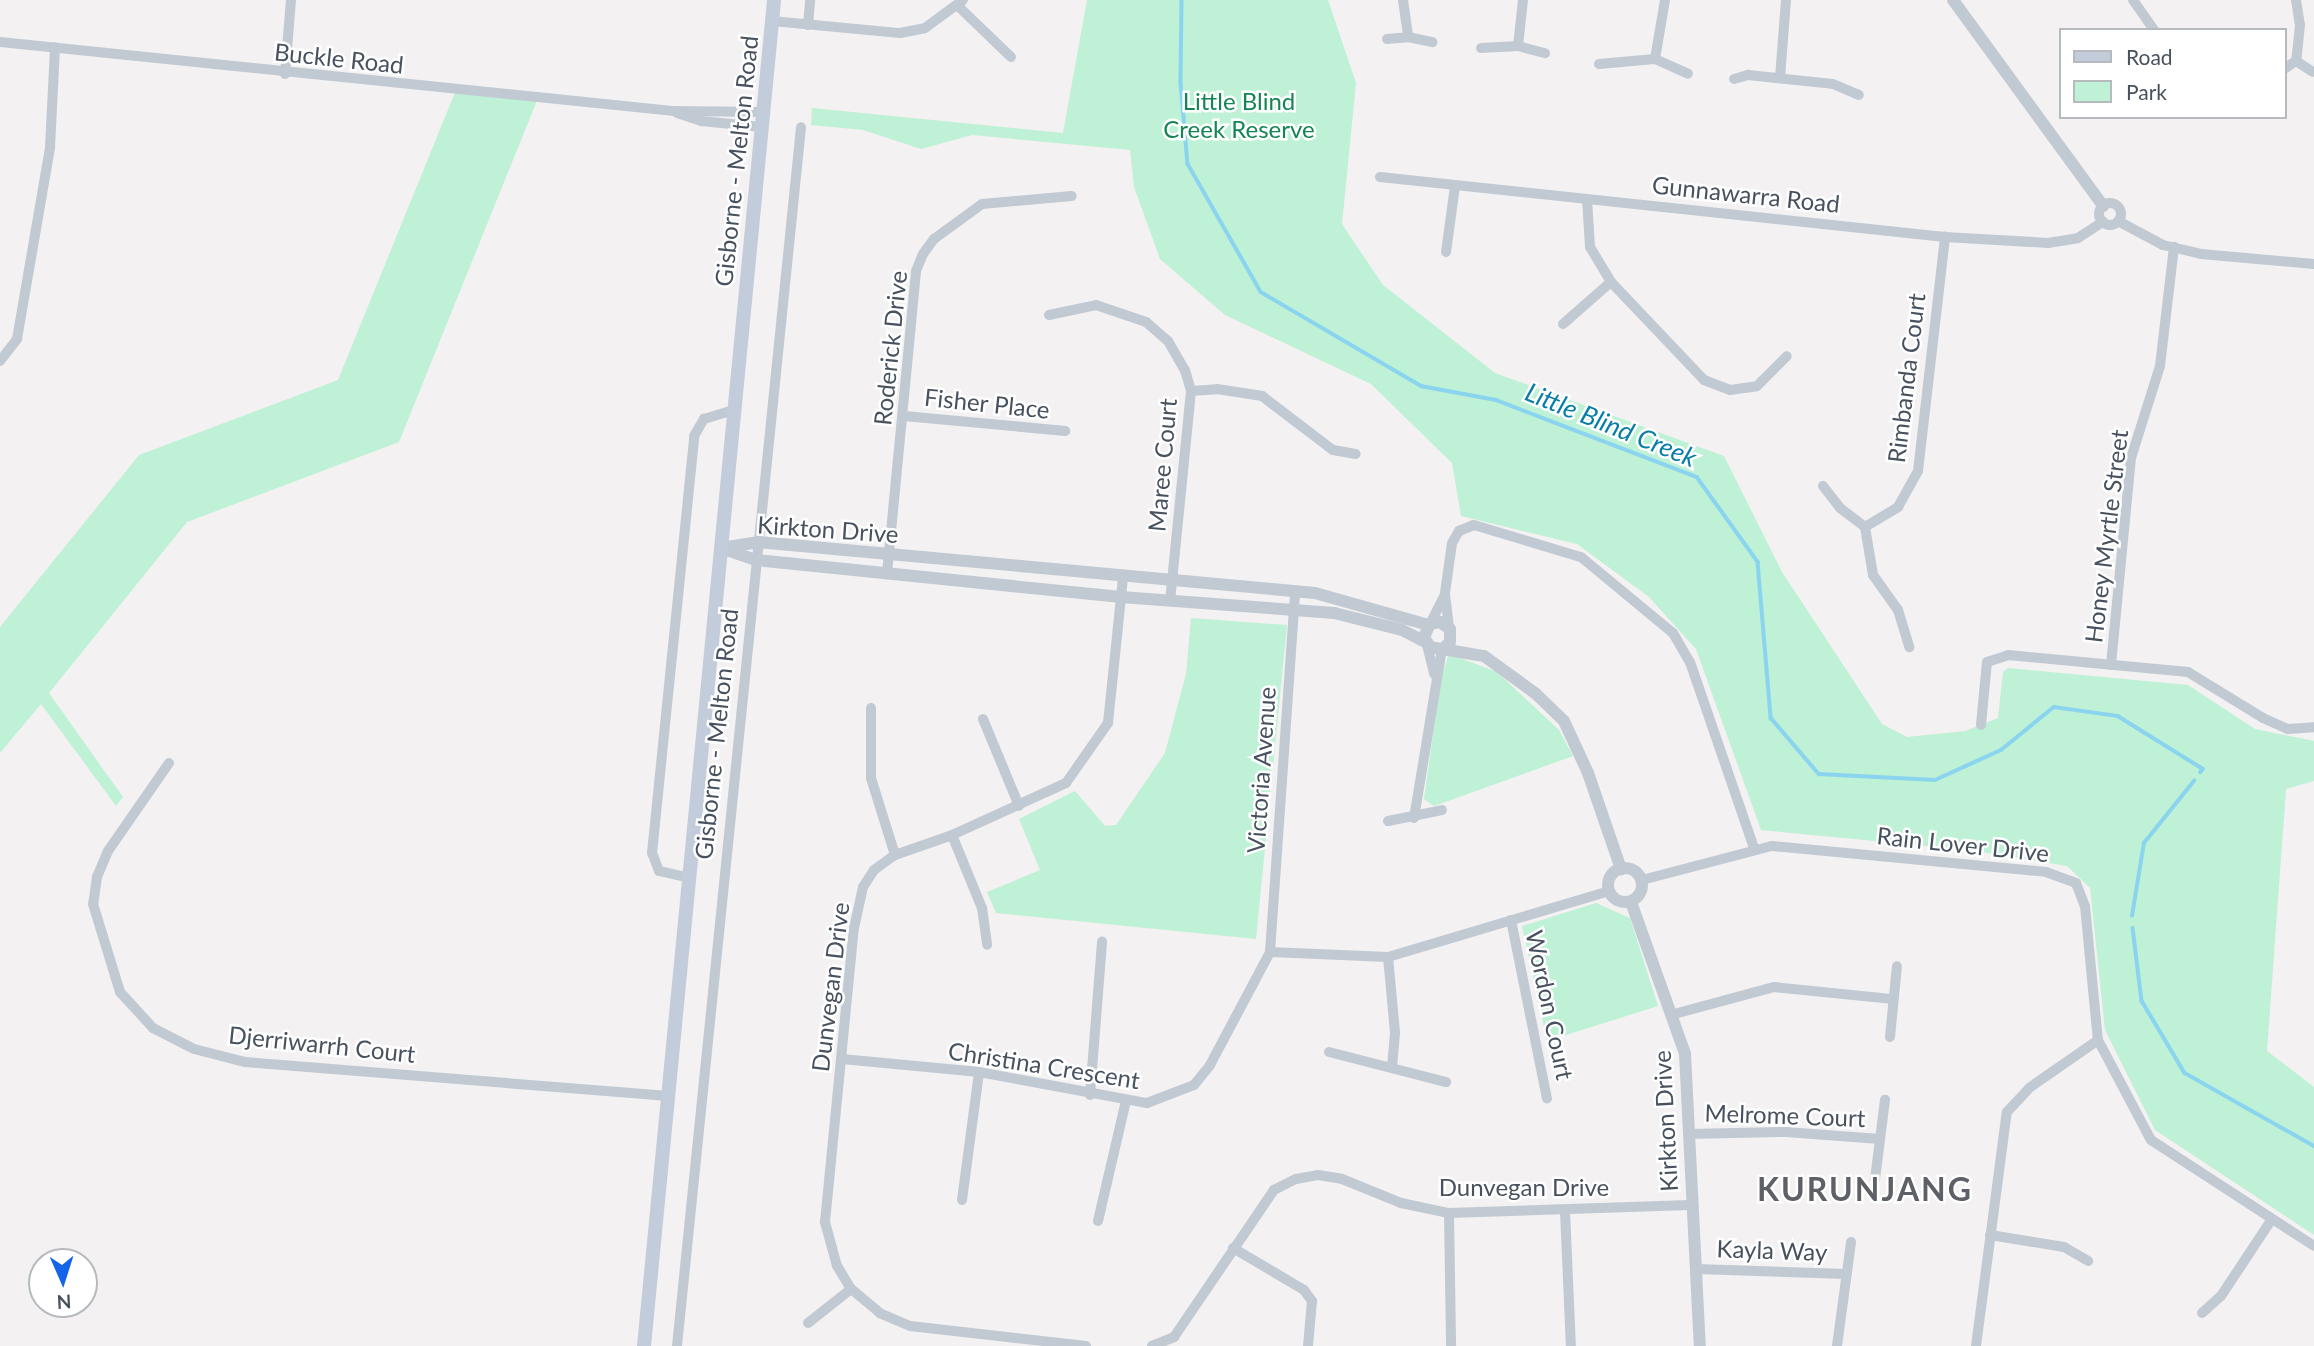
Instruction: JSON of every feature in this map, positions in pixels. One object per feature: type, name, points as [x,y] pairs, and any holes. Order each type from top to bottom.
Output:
[{"type":"main road","name":"Gisborne - Melton Road","points":[[644,1346],[774,0]]},
{"type":"street","points":[[285,74],[291,0]]},
{"type":"street","points":[[808,25],[810,0]]},
{"type":"street","points":[[1403,0],[1408,37]]},
{"type":"street","points":[[1518,46],[1523,0]]},
{"type":"street","points":[[1655,59],[1665,0]]},
{"type":"street","points":[[1780,78],[1786,0]]},
{"type":"street","points":[[1953,0],[2103,206],[2103,222],[2118,221],[2174,247],[2201,254],[2314,264]]},
{"type":"street","points":[[2133,0],[2153,28]]},
{"type":"street","points":[[2286,68],[2296,61],[2300,25],[2296,0]]},
{"type":"street","points":[[772,21],[900,33],[925,28],[961,4],[1011,57]]},
{"type":"street","points":[[1387,39],[1408,37],[1432,42]]},
{"type":"street","name":"Buckle Road","points":[[0,42],[285,74],[674,111],[763,111]]},
{"type":"street","points":[[1481,48],[1518,46],[1545,53]]},
{"type":"street","points":[[0,361],[17,340],[50,147],[55,47]]},
{"type":"street","points":[[1599,64],[1655,59],[1688,74]]},
{"type":"street","points":[[2296,61],[2313,72]]},
{"type":"street","points":[[1734,79],[1748,75],[1833,84],[1859,95]]},
{"type":"street","name":"Buckle Road","points":[[674,111],[701,121],[762,127]]},
{"type":"street","name":"Gisborne - Melton Road","points":[[677,1346],[801,127]]},
{"type":"street","name":"Gunnawarra Road","points":[[1380,177],[1945,237],[2048,243],[2078,238],[2103,222]]},
{"type":"street","points":[[1446,252],[1455,186]]},
{"type":"street","name":"Roderick Drive","points":[[887,573],[916,271],[923,254],[934,239],[982,204],[1072,196]]},
{"type":"street","points":[[1587,200],[1590,247],[1611,282],[1704,380],[1730,390],[1757,386],[1787,356]]},
{"type":"street","points":[[2103,206],[2117,205],[2118,221]]},
{"type":"street","name":"Rimbanda Court","points":[[1865,527],[1898,507],[1918,471],[1945,237]]},
{"type":"street","name":"Honey Myrtle Street","points":[[2111,665],[2132,458],[2160,366],[2174,247]]},
{"type":"street","points":[[1563,324],[1611,282]]},
{"type":"street","name":"Maree Court","points":[[1049,315],[1096,305],[1146,322],[1168,341],[1185,370],[1191,391],[1170,601]]},
{"type":"street","points":[[1191,391],[1217,389],[1262,396],[1333,450],[1356,454]]},
{"type":"street","name":"Gisborne - Melton Road","points":[[690,878],[659,871],[652,853],[694,436],[705,419],[734,410]]},
{"type":"street","name":"Fisher Place","points":[[904,416],[1065,431]]},
{"type":"street","points":[[1823,486],[1840,508],[1865,527],[1873,575],[1898,610],[1909,647]]},
{"type":"street","points":[[1414,818],[1434,678],[1443,648],[1450,642],[1445,593],[1452,543],[1459,531],[1474,525],[1581,557],[1643,604],[1673,633],[1690,662],[1754,848],[1642,880]]},
{"type":"street","name":"Kirkton Drive","points":[[721,548],[758,542],[1335,596],[1449,628]]},
{"type":"street","name":"Kirkton Drive","points":[[721,548],[756,560],[1356,618],[1402,630],[1426,643],[1443,648]]},
{"type":"street","name":"Dunvegan Drive","points":[[1086,1346],[911,1326],[880,1313],[851,1289],[837,1266],[825,1222],[854,928],[863,887],[874,870],[895,855],[952,835],[1066,783],[1108,723],[1123,578]]},
{"type":"street","name":"Victoria Avenue","points":[[1270,952],[1295,592]]},
{"type":"street","points":[[1434,678],[1426,643],[1429,624],[1445,593]]},
{"type":"street","points":[[1449,628],[1471,650],[1514,675],[1564,721],[1588,773],[1621,869]]},
{"type":"street","points":[[1443,648],[1471,650]]},
{"type":"street","points":[[1981,724],[1987,662],[2008,655],[2188,672],[2276,724],[2288,729],[2314,727]]},
{"type":"street","points":[[871,708],[872,778],[895,855]]},
{"type":"street","points":[[983,719],[1019,806]]},
{"type":"street","name":"Djerriwarrh Court","points":[[169,763],[108,851],[97,877],[93,904],[120,992],[153,1028],[194,1049],[245,1062],[669,1096]]},
{"type":"street","points":[[1388,821],[1414,818],[1442,810]]},
{"type":"street","points":[[952,835],[982,908],[987,945]]},
{"type":"street","name":"Rain Lover Drive","points":[[1754,848],[2046,872],[2076,883],[2085,906],[2098,1040],[2151,1140],[2314,1245]]},
{"type":"street","points":[[1621,869],[1631,869],[1642,880],[1642,890],[1631,902],[1618,901],[1609,891],[1610,877],[1621,869]]},
{"type":"street","points":[[1270,952],[1388,957],[1609,891]]},
{"type":"street","name":"Kirkton Drive","points":[[1631,902],[1674,1014],[1685,1054],[1690,1205],[1700,1346]]},
{"type":"street","name":"Wordon Court","points":[[1511,920],[1547,1098]]},
{"type":"street","points":[[1090,1095],[1102,941]]},
{"type":"street","name":"Christina Crescent","points":[[842,1059],[979,1072],[1126,1101],[1169,1098],[1194,1085],[1210,1065],[1270,952]]},
{"type":"street","points":[[1388,957],[1395,1033],[1392,1067]]},
{"type":"street","points":[[1890,1037],[1897,966]]},
{"type":"street","points":[[1674,1014],[1774,987],[1893,999]]},
{"type":"street","points":[[1976,1346],[2007,1112],[2029,1088],[2098,1040]]},
{"type":"street","points":[[1329,1052],[1447,1082]]},
{"type":"street","points":[[962,1200],[979,1072]]},
{"type":"street","name":"Melrome Court","points":[[1875,1180],[1885,1100]]},
{"type":"street","points":[[1098,1221],[1126,1101]]},
{"type":"street","name":"Melrome Court","points":[[1688,1134],[1786,1132],[1880,1139]]},
{"type":"street","name":"Dunvegan Drive","points":[[1152,1346],[1174,1337],[1274,1190],[1296,1179],[1318,1175],[1342,1179],[1401,1203],[1449,1213],[1690,1205]]},
{"type":"street","points":[[1565,1211],[1571,1346]]},
{"type":"street","points":[[1449,1213],[1451,1346]]},
{"type":"street","points":[[2202,1313],[2221,1296],[2272,1219]]},
{"type":"street","points":[[1990,1235],[2064,1247],[2088,1261]]},
{"type":"street","name":"Kayla Way","points":[[1837,1346],[1851,1242]]},
{"type":"street","points":[[1233,1248],[1304,1290],[1312,1300],[1308,1346]]},
{"type":"street","name":"Kayla Way","points":[[1696,1269],[1846,1274]]},
{"type":"street","points":[[808,1323],[851,1289]]},
{"type":"green space","name":"Little Blind Creek Reserve","points":[[1087,0],[1328,0],[1356,83],[1342,224],[1383,285],[1495,373],[1724,456],[1782,572],[1882,724],[1907,737],[1965,731],[1998,718],[2003,672],[2008,668],[2188,685],[2255,729],[2314,741],[2314,781],[2286,789],[2267,1051],[2314,1087],[2314,1235],[2155,1130],[2105,1030],[2090,888],[2067,866],[1969,850],[1761,830],[1696,649],[1649,597],[1577,544],[1461,516],[1452,463],[1371,384],[1225,315],[1160,259],[1134,187],[1130,150],[972,135],[921,149],[863,130],[811,125],[812,108],[1063,133]]},
{"type":"green space","points":[[456,90],[538,98],[399,442],[187,522],[49,693],[123,797],[116,806],[41,704],[0,753],[0,627],[139,455],[338,380]]},
{"type":"green space","points":[[1191,618],[1287,625],[1256,939],[996,913],[987,892],[1040,870],[1019,819],[1075,791],[1105,826],[1116,825],[1165,753],[1186,674]]},
{"type":"green space","points":[[1449,654],[1497,672],[1559,730],[1573,756],[1434,806],[1424,799],[1441,678]]},
{"type":"green space","points":[[1596,903],[1630,918],[1658,1006],[1547,1041],[1522,926]]},
{"type":"waterway","name":"Little Blind Creek","points":[[1182,0],[1181,83],[1188,164],[1261,292],[1421,386],[1496,400],[1697,477],[1758,562],[1771,718],[1819,774],[1935,780],[2001,750],[2054,707],[2118,716],[2203,769],[2201,772]]},
{"type":"waterway","name":"Little Blind Creek","points":[[2132,916],[2144,843],[2194,781]]},
{"type":"waterway","name":"Little Blind Creek","points":[[2133,928],[2142,1001],[2185,1073],[2314,1146]]},
{"type":"district","name":"KURUNJANG","points":[[1865,1189]]}]
